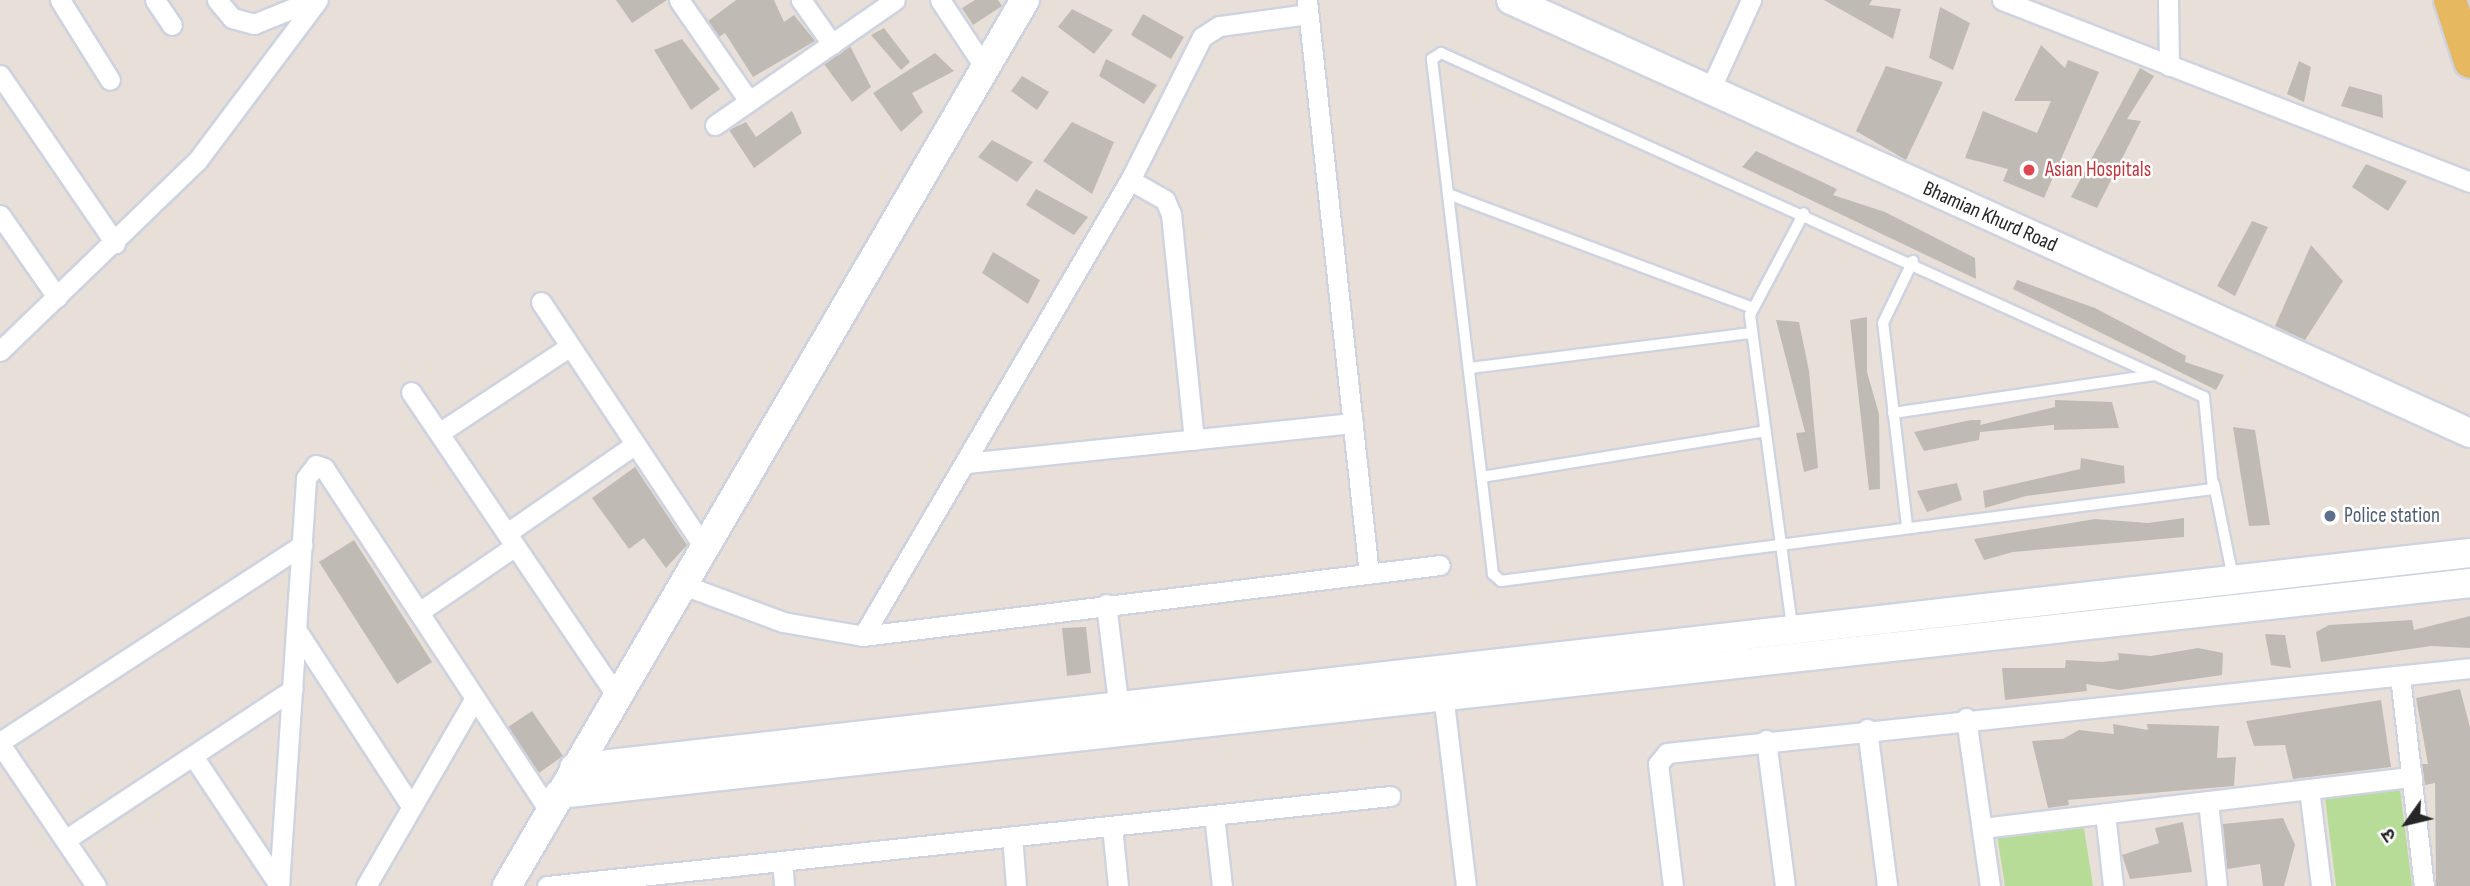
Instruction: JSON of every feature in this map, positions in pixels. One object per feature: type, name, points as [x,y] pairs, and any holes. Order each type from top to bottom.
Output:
[{"type":"main road","points":[[2449,0],[2470,62]]},
{"type":"street","points":[[60,0],[110,80]]},
{"type":"street","points":[[155,0],[172,26]]},
{"type":"street","points":[[217,0],[232,18],[254,24],[313,0]]},
{"type":"street","points":[[0,351],[197,161],[318,0]]},
{"type":"street","points":[[679,0],[749,102]]},
{"type":"street","points":[[801,0],[832,44]]},
{"type":"street","points":[[715,125],[895,0]]},
{"type":"street","points":[[940,0],[985,68]]},
{"type":"street","points":[[507,886],[703,546],[1025,0]]},
{"type":"street","name":"Bhamian Khurd Road","points":[[1511,0],[2470,433]]},
{"type":"street","points":[[1710,90],[1751,0]]},
{"type":"street","points":[[2002,0],[2470,182]]},
{"type":"street","points":[[2168,0],[2169,66]]},
{"type":"street","points":[[863,636],[1130,180],[1209,30],[1308,7],[1368,574]]},
{"type":"street","points":[[0,75],[115,243]]},
{"type":"street","points":[[1130,180],[1165,200],[1171,214],[1194,440]]},
{"type":"street","points":[[0,215],[57,297]]},
{"type":"street","points":[[541,303],[703,546]]},
{"type":"street","points":[[439,433],[569,347]]},
{"type":"street","points":[[411,392],[616,695]]},
{"type":"street","points":[[966,464],[1353,423]]},
{"type":"street","points":[[419,612],[634,445]]},
{"type":"street","points":[[279,885],[306,478],[316,465],[324,468],[475,698],[554,802]]},
{"type":"street","points":[[96,886],[0,743],[302,545]]},
{"type":"street","points":[[574,768],[1439,666],[2470,553]]},
{"type":"street","points":[[681,584],[783,622],[863,636],[1440,565]]},
{"type":"street","points":[[554,802],[1122,733],[2470,583]]},
{"type":"street","points":[[1106,604],[1122,733]]},
{"type":"street","points":[[297,631],[411,806]]},
{"type":"street","points":[[1439,666],[1466,886]]},
{"type":"street","points":[[1673,886],[1658,759],[1766,740],[2470,668]]},
{"type":"street","points":[[2400,676],[2424,886]]},
{"type":"street","points":[[65,840],[293,689]]},
{"type":"street","points":[[366,886],[475,698]]},
{"type":"street","points":[[1966,718],[1990,886]]},
{"type":"street","points":[[1867,729],[1887,886]]},
{"type":"street","points":[[1766,740],[1784,886]]},
{"type":"street","points":[[192,756],[279,885]]},
{"type":"street","points":[[1982,828],[2412,777]]},
{"type":"street","points":[[2309,789],[2321,886]]},
{"type":"street","points":[[547,886],[667,880],[782,861],[1390,796]]},
{"type":"street","points":[[2208,801],[2217,886]]},
{"type":"street","points":[[2105,813],[2113,886]]},
{"type":"street","points":[[1214,815],[1222,886]]},
{"type":"street","points":[[1112,826],[1118,886]]},
{"type":"street","points":[[1012,836],[1016,886]]},
{"type":"street","points":[[782,861],[784,886]]},
{"type":"lane","points":[[2214,484],[2209,493],[1907,526],[1783,546],[1500,581],[1493,574],[1432,59],[1441,53],[1913,261],[2208,400],[2214,484],[2233,579]]},
{"type":"lane","points":[[1448,194],[1750,307]]},
{"type":"lane","points":[[1792,627],[1750,307],[1804,213]]},
{"type":"lane","points":[[1907,526],[1892,413],[1884,315],[1913,261]]},
{"type":"lane","points":[[1469,368],[1752,333]]},
{"type":"lane","points":[[1892,413],[2152,375]]},
{"type":"lane","points":[[1482,477],[1765,431]]},
{"type":"green space","points":[[2400,789],[2412,886],[2336,886],[2325,798]]},
{"type":"green space","points":[[2083,822],[2093,886],[2005,886],[1997,835]]},
{"type":"building","points":[[616,0],[667,0],[632,23]]},
{"type":"building","points":[[736,0],[774,0],[784,22],[794,15],[815,41],[753,77],[725,33],[719,37],[708,21]]},
{"type":"building","points":[[975,0],[998,0],[1002,6],[973,25],[962,8]]},
{"type":"building","points":[[1824,0],[1872,0],[1869,5],[1901,9],[1893,39]]},
{"type":"building","points":[[1940,7],[1970,23],[1953,70],[1929,58]]},
{"type":"building","points":[[1072,9],[1113,30],[1094,54],[1058,27]]},
{"type":"building","points":[[1143,14],[1184,37],[1171,59],[1131,35]]},
{"type":"building","points":[[884,28],[910,62],[901,70],[871,35]]},
{"type":"building","points":[[682,39],[720,89],[691,110],[654,50]]},
{"type":"building","points":[[2041,45],[2065,68],[2068,60],[2099,72],[2044,198],[2003,181],[2008,169],[1965,158],[1983,111],[2037,133],[2051,101],[2014,101]]},
{"type":"building","points":[[850,46],[871,87],[852,102],[824,64]]},
{"type":"building","points":[[935,53],[954,71],[912,93],[923,112],[901,132],[873,93]]},
{"type":"building","points":[[1106,59],[1157,85],[1144,104],[1099,76]]},
{"type":"building","points":[[2299,61],[2311,67],[2304,102],[2287,94]]},
{"type":"building","points":[[1886,66],[1943,82],[1906,160],[1856,131]]},
{"type":"building","points":[[2140,68],[2154,76],[2127,119],[2141,121],[2097,208],[2071,197]]},
{"type":"building","points":[[1022,76],[1049,92],[1037,110],[1011,91]]},
{"type":"building","points":[[2349,86],[2382,95],[2383,118],[2341,106]]},
{"type":"building","points":[[792,111],[802,133],[754,168],[729,130],[746,122],[756,137]]},
{"type":"building","points":[[1072,122],[1114,142],[1092,194],[1043,161]]},
{"type":"building","points":[[992,140],[1033,162],[1017,182],[978,157]]},
{"type":"building","points":[[1756,151],[1837,189],[1833,195],[1885,212],[1975,258],[1976,279],[1742,167]]},
{"type":"building","points":[[2366,164],[2407,181],[2388,211],[2352,187]]},
{"type":"building","points":[[1036,189],[1088,217],[1074,235],[1026,205]]},
{"type":"building","points":[[2252,221],[2268,227],[2235,296],[2217,286]]},
{"type":"building","points":[[2311,245],[2343,281],[2305,340],[2275,326]]},
{"type":"building","points":[[993,252],[1040,280],[1028,304],[982,273]]},
{"type":"building","points":[[2017,280],[2095,308],[2186,356],[2185,362],[2224,375],[2216,390],[2013,289]]},
{"type":"building","points":[[1867,317],[1867,372],[1879,414],[1880,489],[1869,490],[1850,320]]},
{"type":"building","points":[[1776,320],[1799,322],[1809,371],[1818,468],[1804,472],[1796,433],[1805,432]]},
{"type":"building","points":[[2055,400],[2112,402],[2119,428],[2054,430],[2054,425],[1980,432],[1979,440],[1924,451],[1914,432],[1971,420],[1981,420],[1980,425],[2055,407]]},
{"type":"building","points":[[2233,427],[2255,430],[2270,525],[2249,526]]},
{"type":"building","points":[[2081,458],[2124,466],[2125,483],[2026,496],[1985,508],[1983,491],[2080,469]]},
{"type":"building","points":[[635,467],[687,545],[666,568],[644,538],[629,549],[592,498]]},
{"type":"building","points":[[1957,483],[1962,500],[1927,512],[1917,491]]},
{"type":"building","points":[[2184,518],[2184,537],[2013,552],[1984,560],[1974,539],[2095,519],[2148,523]]},
{"type":"building","points":[[354,540],[432,662],[397,684],[319,562]]},
{"type":"building","points":[[2470,616],[2470,648],[2431,646],[2321,662],[2316,632],[2329,625],[2412,620],[2414,630]]},
{"type":"building","points":[[1086,627],[1091,673],[1067,676],[1062,628]]},
{"type":"building","points":[[2265,634],[2285,635],[2291,668],[2271,665]]},
{"type":"building","points":[[2198,648],[2223,653],[2222,675],[2119,690],[2086,684],[2087,691],[2005,700],[2002,668],[2065,668],[2066,660],[2102,662],[2119,660],[2118,653],[2151,656]]},
{"type":"building","points":[[2460,689],[2470,727],[2470,886],[2436,886],[2435,783],[2425,785],[2422,764],[2428,764],[2416,698]]},
{"type":"building","points":[[2381,700],[2391,767],[2293,779],[2285,745],[2254,746],[2246,721]]},
{"type":"building","points":[[532,711],[563,756],[539,773],[508,727]]},
{"type":"building","points":[[2113,724],[2148,730],[2147,724],[2219,726],[2217,758],[2236,757],[2234,786],[2068,800],[2069,805],[2048,808],[2032,741],[2063,739],[2079,730],[2114,734]]},
{"type":"building","points":[[2283,818],[2295,845],[2284,886],[2263,886],[2260,864],[2227,869],[2223,824]]},
{"type":"building","points":[[2183,822],[2192,872],[2130,879],[2122,855],[2159,843],[2155,828]]},
{"type":"place","name":"Asian Hospitals","points":[[2029,170]]},
{"type":"place","name":"Police station","points":[[2330,516]]}]
